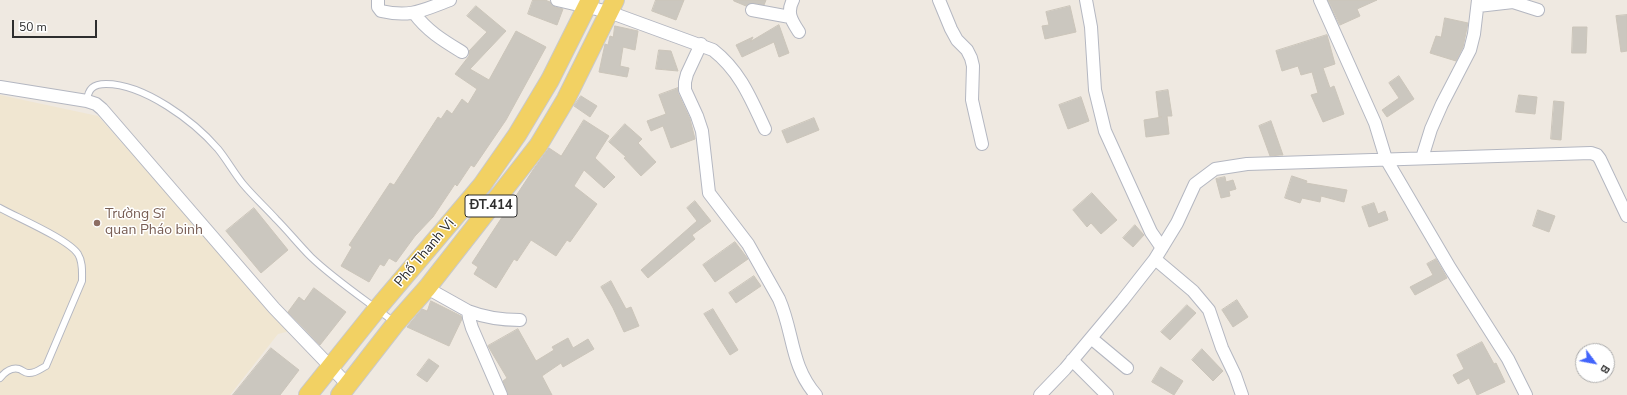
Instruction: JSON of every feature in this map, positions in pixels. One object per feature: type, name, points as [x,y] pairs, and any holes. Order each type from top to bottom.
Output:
[{"type":"main road","name":"Phố Thanh Vị","points":[[308,395],[377,309],[482,185],[517,135],[550,80],[589,4]]},
{"type":"main road","name":"Phố Thanh Vị","points":[[344,390],[396,323],[427,288],[538,146],[566,99],[612,6]]},
{"type":"street","points":[[378,0],[378,6],[381,11],[394,14],[414,14],[450,0]]},
{"type":"street","points":[[557,0],[612,6],[713,50],[722,57],[742,80],[765,129]]},
{"type":"street","points":[[793,0],[790,10],[790,17],[799,32]]},
{"type":"street","points":[[939,0],[957,40],[967,50],[971,58],[973,66],[972,100],[982,144]]},
{"type":"street","points":[[1086,0],[1091,27],[1095,90],[1105,131],[1151,232],[1162,248]]},
{"type":"street","points":[[1320,0],[1375,123],[1386,159],[1450,268],[1508,359],[1526,395]]},
{"type":"street","points":[[1422,158],[1431,129],[1442,104],[1470,50],[1474,34],[1478,3],[1513,2],[1538,10]]},
{"type":"street","points":[[752,10],[790,17]]},
{"type":"street","points":[[414,14],[430,31],[462,52]]},
{"type":"street","points":[[701,44],[687,74],[685,82],[686,90],[702,131],[709,193],[748,244],[779,299],[784,309],[795,358],[801,372],[816,395]]},
{"type":"street","points":[[0,88],[87,101],[96,104],[109,117],[274,308],[331,367],[344,390]]},
{"type":"street","points":[[1040,395],[1122,301],[1155,259],[1177,222],[1195,184],[1215,169],[1247,164],[1591,153],[1600,159],[1627,216]]},
{"type":"street","points":[[1155,259],[1193,291],[1209,310],[1222,348],[1235,375],[1242,395]]},
{"type":"street","points":[[427,288],[468,311],[482,316],[500,320],[520,320]]},
{"type":"street","points":[[468,311],[472,328],[501,395]]},
{"type":"street","points":[[1090,338],[1127,368]]},
{"type":"street","points":[[1072,360],[1107,395]]},
{"type":"lane","points":[[87,101],[87,93],[92,86],[98,84],[112,84],[138,90],[158,100],[208,139],[243,184],[311,257],[396,323]]},
{"type":"lane","points":[[0,208],[67,243],[78,254],[83,267],[82,281],[46,366],[35,372],[27,373],[20,369],[12,368],[4,373],[0,378]]},
{"type":"shaded area","name":"Trường Sĩ quan Pháo binh","points":[[0,95],[98,116],[290,331],[278,334],[230,395],[0,395]]},
{"type":"building","points":[[533,0],[545,0],[550,2],[555,7],[563,9],[557,25],[528,14]]},
{"type":"building","points":[[656,0],[684,0],[676,20],[652,11]]},
{"type":"building","points":[[734,0],[766,0],[764,5],[753,3],[746,6]]},
{"type":"building","points":[[1328,0],[1377,0],[1357,9],[1360,16],[1340,25]]},
{"type":"building","points":[[476,6],[506,31],[470,69],[489,80],[516,31],[546,47],[506,120],[474,167],[471,165],[457,186],[455,184],[433,217],[415,236],[396,262],[389,258],[384,266],[380,264],[369,282],[341,266],[352,247],[349,245],[390,183],[394,185],[438,117],[441,119],[447,110],[452,114],[462,99],[468,104],[477,89],[455,74],[469,56],[469,51],[487,32],[467,16]]},
{"type":"building","points":[[1070,6],[1076,32],[1045,39],[1042,26],[1049,25],[1046,12]]},
{"type":"building","points":[[1627,15],[1627,51],[1621,52],[1616,16]]},
{"type":"building","points":[[1445,18],[1468,23],[1463,47],[1456,61],[1430,53],[1436,36],[1441,37]]},
{"type":"building","points":[[779,25],[789,53],[779,57],[774,42],[742,57],[736,45],[753,37],[751,41]]},
{"type":"building","points":[[615,26],[638,31],[635,50],[623,47],[620,66],[629,68],[627,77],[599,72],[605,44],[608,45],[610,36],[613,37]]},
{"type":"building","points":[[1573,27],[1587,27],[1586,53],[1572,53]]},
{"type":"building","points":[[1327,35],[1335,64],[1323,68],[1330,88],[1334,86],[1344,114],[1323,122],[1311,95],[1318,93],[1312,72],[1301,75],[1298,66],[1282,71],[1276,51]]},
{"type":"building","points":[[659,50],[671,51],[678,71],[656,69]]},
{"type":"building","points":[[1399,76],[1414,99],[1387,117],[1382,110],[1399,98],[1389,83]]},
{"type":"building","points":[[678,88],[678,93],[690,119],[695,139],[671,148],[663,126],[651,131],[647,121],[666,114],[659,95]]},
{"type":"building","points":[[1168,90],[1172,116],[1167,116],[1169,134],[1146,137],[1144,120],[1162,117],[1159,117],[1156,92]]},
{"type":"building","points":[[1519,95],[1537,97],[1535,114],[1516,112]]},
{"type":"building","points":[[581,96],[597,106],[590,117],[574,106]]},
{"type":"building","points":[[1081,97],[1089,121],[1068,129],[1059,105]]},
{"type":"building","points":[[1554,101],[1564,102],[1561,140],[1551,139]]},
{"type":"building","points":[[814,118],[819,130],[787,143],[782,131]]},
{"type":"building","points":[[584,120],[609,136],[595,158],[615,177],[604,188],[584,170],[574,186],[597,204],[570,242],[567,240],[556,256],[531,240],[517,261],[514,259],[496,288],[474,274],[478,267],[472,263],[549,148],[561,156]]},
{"type":"building","points":[[1271,121],[1283,155],[1270,156],[1259,126]]},
{"type":"building","points":[[625,124],[642,139],[638,143],[656,162],[641,176],[624,158],[626,157],[609,142]]},
{"type":"building","points":[[1292,176],[1307,181],[1306,183],[1347,190],[1344,202],[1321,196],[1320,202],[1302,198],[1300,203],[1285,198]]},
{"type":"building","points":[[1225,177],[1226,182],[1233,180],[1236,189],[1229,191],[1230,196],[1221,198],[1216,179]]},
{"type":"building","points":[[1092,193],[1117,220],[1101,234],[1091,223],[1087,227],[1073,210]]},
{"type":"building","points":[[695,201],[711,221],[692,235],[695,239],[648,278],[641,270],[697,221],[687,208]]},
{"type":"building","points":[[1374,203],[1378,214],[1385,211],[1388,220],[1369,227],[1362,207]]},
{"type":"building","points":[[254,208],[288,250],[261,273],[226,231]]},
{"type":"building","points":[[1538,210],[1555,216],[1549,232],[1533,226]]},
{"type":"building","points":[[1135,225],[1144,235],[1133,247],[1123,238]]},
{"type":"building","points":[[735,242],[748,259],[715,282],[703,265]]},
{"type":"building","points":[[1436,259],[1447,278],[1415,295],[1410,287],[1433,275],[1427,264]]},
{"type":"building","points":[[754,276],[761,286],[736,303],[729,293]]},
{"type":"building","points":[[611,281],[626,309],[631,307],[639,326],[624,332],[601,287]]},
{"type":"building","points":[[314,288],[346,312],[320,345],[288,312],[299,297],[304,301]]},
{"type":"building","points":[[1237,300],[1248,317],[1233,327],[1222,310]]},
{"type":"building","points":[[431,301],[461,316],[462,319],[449,346],[407,327],[422,309],[427,311]]},
{"type":"building","points":[[1187,305],[1196,313],[1170,340],[1161,332]]},
{"type":"building","points":[[713,309],[738,350],[730,355],[704,314]]},
{"type":"building","points":[[518,329],[536,361],[554,350],[552,347],[568,338],[573,348],[588,339],[594,349],[563,367],[561,363],[542,376],[552,395],[508,395],[503,381],[507,378],[488,346]]},
{"type":"building","points":[[1482,342],[1494,364],[1496,363],[1505,382],[1477,395],[1469,378],[1458,384],[1453,375],[1464,369],[1457,355]]},
{"type":"building","points":[[271,348],[299,370],[280,395],[233,395]]},
{"type":"building","points":[[1202,349],[1223,371],[1213,381],[1192,360]]},
{"type":"building","points":[[429,359],[439,366],[427,382],[417,375]]},
{"type":"building","points":[[1161,367],[1183,381],[1174,395],[1152,382]]},
{"type":"place","name":"Trường Sĩ quan Pháo binh","points":[[97,223]]}]
